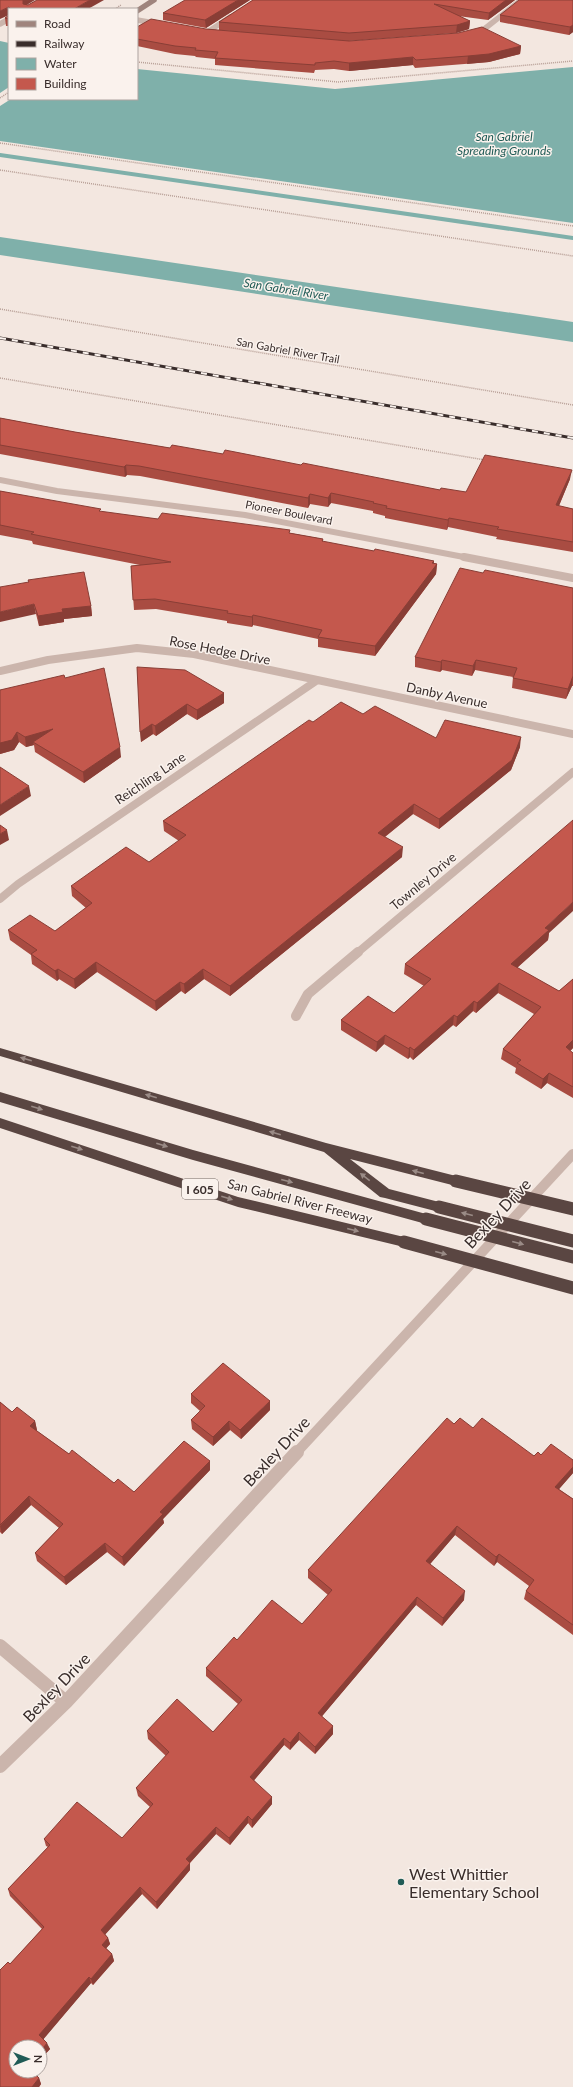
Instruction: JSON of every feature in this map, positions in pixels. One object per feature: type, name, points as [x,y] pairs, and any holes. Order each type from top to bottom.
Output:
[{"type":"highway","points":[[0,1052],[326,1148],[456,1182],[573,1209]]},
{"type":"highway","points":[[0,1097],[193,1155],[426,1219],[573,1257]]},
{"type":"highway","name":"San Gabriel River Freeway","points":[[0,1123],[238,1202],[404,1242],[573,1288]]},
{"type":"highway","points":[[326,1148],[385,1193],[573,1241]]},
{"type":"street","points":[[138,9],[154,0]]},
{"type":"street","points":[[464,35],[483,30],[521,0]]},
{"type":"street","points":[[206,33],[238,12]]},
{"type":"street","points":[[138,20],[168,25]]},
{"type":"street","points":[[199,31],[216,34]]},
{"type":"street","name":"Pioneer Boulevard","points":[[0,480],[57,491],[244,515],[573,578]]},
{"type":"street","name":"Rose Hedge Drive","points":[[0,671],[48,660],[137,648],[194,654],[316,681]]},
{"type":"street","name":"Danby Avenue","points":[[316,681],[573,734]]},
{"type":"street","name":"Reichling Lane","points":[[0,899],[18,884],[316,681]]},
{"type":"street","name":"Townley Drive","points":[[296,1016],[308,994],[573,772]]},
{"type":"street","name":"Bexley Drive","points":[[0,1766],[66,1702],[573,1154]]},
{"type":"street","points":[[0,1646],[66,1702]]},
{"type":"path","points":[[138,62],[345,82],[573,62]]},
{"type":"path","points":[[0,143],[573,226]]},
{"type":"path","points":[[0,170],[573,256]]},
{"type":"path","name":"San Gabriel River Trail","points":[[0,309],[573,405]]},
{"type":"path","points":[[0,378],[492,461]]},
{"type":"water","points":[[0,41],[8,43],[8,88],[0,93]]},
{"type":"water","name":"San Gabriel Spreading Grounds","points":[[573,67],[573,223],[0,141],[0,106],[9,100],[138,100],[138,69],[335,89]]},
{"type":"building","points":[[0,0],[23,0],[23,4],[28,5],[37,0],[90,0],[76,8],[9,7],[0,11]]},
{"type":"building","points":[[185,0],[238,0],[205,20],[163,13]]},
{"type":"building","points":[[253,0],[506,0],[489,13],[434,4],[470,21],[457,25],[349,33],[219,22]]},
{"type":"building","points":[[519,0],[573,0],[573,25],[570,27],[500,15]]},
{"type":"building","points":[[151,19],[206,29],[349,41],[458,33],[482,27],[521,46],[489,54],[468,56],[416,60],[413,57],[349,63],[334,61],[315,63],[315,65],[215,58],[218,52],[195,50],[196,48],[138,39],[138,26]]},
{"type":"building","points":[[0,418],[170,448],[172,445],[223,454],[225,450],[301,465],[303,463],[440,490],[441,488],[466,492],[485,455],[572,470],[556,505],[573,509],[573,542],[497,529],[499,527],[449,518],[448,520],[386,508],[387,506],[373,503],[374,502],[331,493],[328,498],[310,494],[308,498],[139,466],[126,465],[124,467],[0,445]]},
{"type":"building","points":[[0,491],[101,509],[99,511],[158,519],[162,513],[290,530],[289,533],[323,539],[322,541],[374,551],[375,549],[434,561],[432,563],[437,564],[375,646],[318,637],[322,630],[253,615],[252,617],[227,613],[228,611],[155,599],[133,600],[131,566],[171,562],[31,534],[34,532],[0,525]]},
{"type":"building","points":[[460,568],[483,573],[485,570],[573,588],[573,676],[568,689],[513,678],[517,668],[476,660],[473,666],[415,657]]},
{"type":"building","points":[[84,572],[91,606],[62,609],[63,612],[38,616],[34,604],[0,612],[0,587],[29,582],[28,580]]},
{"type":"building","points":[[137,667],[185,670],[224,693],[197,710],[187,704],[155,726],[152,724],[140,732]]},
{"type":"building","points":[[104,668],[120,747],[83,772],[33,742],[53,729],[25,737],[17,732],[12,740],[0,743],[0,690],[64,675],[65,678]]},
{"type":"building","points":[[341,702],[363,714],[375,706],[436,738],[445,720],[521,737],[512,760],[439,819],[414,804],[378,833],[403,847],[230,986],[203,969],[184,984],[180,982],[155,1001],[96,962],[74,979],[58,969],[55,971],[31,954],[37,950],[8,930],[30,915],[55,931],[92,903],[71,886],[126,847],[149,862],[186,835],[163,821],[309,720],[313,722]]},
{"type":"building","points":[[0,767],[29,786],[0,805]]},
{"type":"building","points":[[573,820],[573,902],[545,928],[549,930],[511,964],[559,991],[573,979],[573,1040],[566,1047],[573,1053],[573,1087],[549,1073],[543,1079],[517,1063],[521,1060],[503,1049],[541,1007],[499,983],[477,1003],[474,1001],[457,1017],[454,1015],[414,1050],[410,1047],[409,1049],[385,1035],[377,1042],[341,1020],[368,996],[394,1013],[431,979],[405,964]]},
{"type":"building","points":[[0,825],[7,830],[0,834]]},
{"type":"building","points":[[223,1363],[270,1401],[240,1430],[229,1421],[213,1437],[191,1420],[205,1406],[191,1394]]},
{"type":"building","points":[[0,1402],[12,1412],[17,1407],[35,1421],[30,1426],[69,1454],[72,1450],[114,1483],[118,1479],[134,1492],[184,1441],[210,1461],[160,1512],[163,1514],[122,1557],[105,1543],[64,1577],[35,1553],[63,1524],[29,1496],[0,1525]]},
{"type":"building","points":[[447,1418],[454,1424],[460,1418],[473,1428],[482,1418],[534,1456],[538,1452],[541,1455],[551,1444],[573,1460],[573,1467],[555,1487],[573,1499],[573,1625],[526,1591],[534,1580],[499,1554],[496,1557],[457,1526],[426,1561],[465,1591],[443,1618],[417,1597],[318,1713],[333,1726],[315,1747],[299,1732],[290,1743],[284,1738],[250,1777],[272,1797],[252,1820],[248,1816],[229,1838],[216,1827],[186,1859],[190,1863],[156,1902],[140,1887],[101,1930],[108,1938],[102,1945],[112,1954],[91,1979],[89,1977],[39,2035],[43,2039],[8,2039],[8,2079],[38,2079],[32,2087],[0,2087],[0,1970],[8,1962],[10,1964],[44,1927],[8,1889],[50,1845],[44,1839],[77,1802],[122,1838],[153,1804],[136,1788],[169,1752],[147,1731],[177,1699],[213,1732],[242,1700],[206,1668],[234,1637],[237,1640],[272,1600],[302,1624],[332,1590],[308,1570]]},
{"type":"waterway","points":[[0,155],[573,238]]},
{"type":"waterway","name":"San Gabriel River","points":[[0,246],[573,332]]},
{"type":"railway","points":[[0,338],[573,438]]},
{"type":"place","name":"West Whittier Elementary School","points":[[401,1882]]}]
